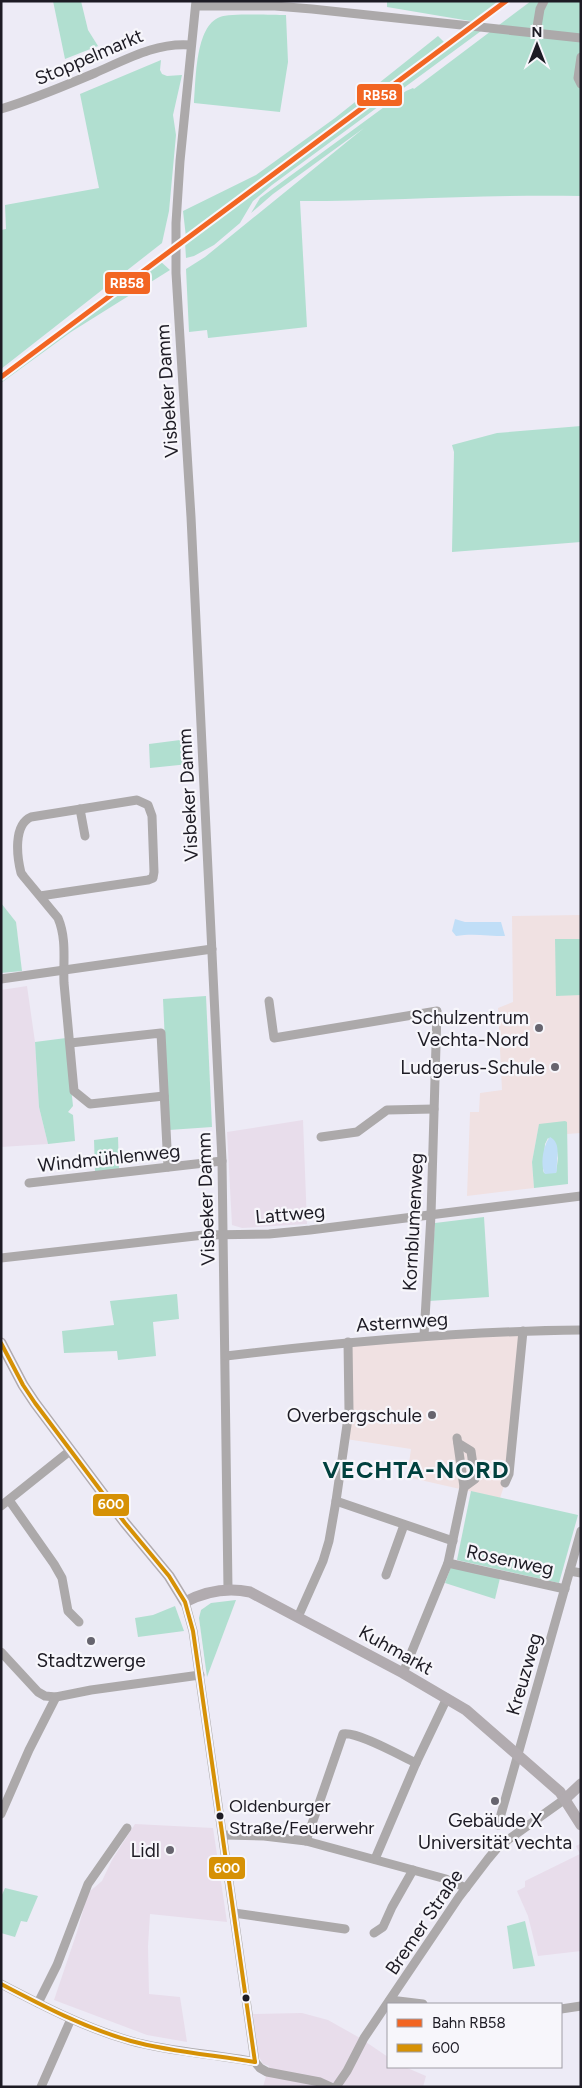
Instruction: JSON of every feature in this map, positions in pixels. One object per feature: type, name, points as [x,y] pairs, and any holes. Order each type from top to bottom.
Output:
[{"type":"main road","points":[[1,1343],[23,1385],[70,1450],[169,1576],[185,1602]]},
{"type":"main road","name":"Kuhmarkt","points":[[185,1602],[205,1593],[228,1589],[254,1594],[403,1673],[466,1710],[546,1779],[565,1799],[581,1825]]},
{"type":"main road","points":[[565,1799],[581,1784]]},
{"type":"street","points":[[536,33],[540,9],[544,1]]},
{"type":"street","points":[[196,4],[312,8],[581,38]]},
{"type":"street","name":"Visbeker Damm","points":[[196,4],[178,178],[176,273],[191,517],[222,1161],[228,1589]]},
{"type":"street","name":"Stoppelmarkt","points":[[1,109],[45,94],[157,47],[178,44],[191,45]]},
{"type":"street","points":[[579,81],[581,57]]},
{"type":"street","points":[[40,896],[153,878],[152,816],[148,805],[137,800],[26,819],[19,831],[21,873],[60,924],[74,1091],[90,1104],[164,1096]]},
{"type":"street","points":[[80,809],[85,836]]},
{"type":"street","points":[[1,979],[212,949]]},
{"type":"street","name":"Kornblumenweg","points":[[269,1001],[274,1038],[437,1011],[431,1215],[424,1336]]},
{"type":"street","points":[[70,1043],[161,1033],[168,1167]]},
{"type":"street","points":[[321,1137],[356,1132],[387,1110],[434,1109]]},
{"type":"street","name":"Windmühlenweg","points":[[29,1183],[222,1161]]},
{"type":"street","name":"Lattweg","points":[[1,1258],[172,1238],[287,1232],[581,1196]]},
{"type":"street","name":"Asternweg","points":[[226,1356],[348,1342],[424,1336],[581,1330]]},
{"type":"street","points":[[505,1483],[509,1474],[523,1331]]},
{"type":"street","points":[[298,1617],[323,1561],[329,1541],[349,1411],[348,1342]]},
{"type":"street","points":[[403,1673],[448,1563],[464,1487],[458,1441]]},
{"type":"street","points":[[1,1506],[70,1450]]},
{"type":"street","points":[[9,1500],[54,1564],[62,1578],[68,1611],[79,1622]]},
{"type":"street","name":"Rosenweg","points":[[336,1501],[453,1541]]},
{"type":"street","points":[[386,1574],[404,1525]]},
{"type":"street","name":"Kreuzweg","points":[[498,1825],[516,1755],[581,1531]]},
{"type":"street","name":"Rosenweg","points":[[448,1563],[565,1589]]},
{"type":"street","points":[[570,1572],[581,1573]]},
{"type":"street","points":[[185,1602],[193,1631],[200,1675],[255,2062]]},
{"type":"street","points":[[1,1652],[38,1692],[46,1696],[56,1697],[91,1690],[200,1675]]},
{"type":"street","points":[[1,1814],[28,1750],[56,1697]]},
{"type":"street","points":[[375,1859],[416,1763],[447,1698]]},
{"type":"street","points":[[306,1841],[343,1734],[348,1733],[372,1742],[416,1763]]},
{"type":"street","name":"Bremer Straße","points":[[388,2003],[466,1888],[498,1847],[565,1799]]},
{"type":"street","points":[[38,2004],[57,1965],[88,1884],[127,1828]]},
{"type":"street","points":[[224,1835],[264,1836],[306,1841],[446,1879],[466,1888]]},
{"type":"street","points":[[374,1933],[383,1927],[412,1870]]},
{"type":"street","points":[[234,1913],[345,1929]]},
{"type":"street","points":[[1,1984],[71,2019],[130,2040],[197,2054],[255,2062],[267,2072],[320,2082],[331,2087]]},
{"type":"street","points":[[390,2000],[415,2003]]},
{"type":"street","name":"Bremer Straße","points":[[336,2087],[342,2081],[364,2038],[387,2004]]},
{"type":"street","points":[[562,2009],[581,2006]]},
{"type":"street","points":[[41,2087],[71,2019]]},
{"type":"shaded area","name":"Schulzentrum Vechta-Nord","points":[[581,915],[581,1133],[567,1134],[567,1123],[539,1125],[532,1162],[534,1188],[467,1196],[470,1112],[479,1112],[480,1093],[502,1090],[498,1008],[513,1002],[512,916]]},
{"type":"shaded area","points":[[27,986],[35,1042],[39,1107],[48,1144],[1,1147],[1,990]]},
{"type":"shaded area","points":[[303,1120],[307,1224],[242,1228],[232,1225],[227,1132]]},
{"type":"shaded area","name":"Overbergschule","points":[[523,1331],[505,1483],[500,1498],[407,1477],[411,1449],[346,1439],[348,1342]]},
{"type":"shaded area","points":[[135,1824],[213,1828],[227,1922],[150,1914],[148,1946],[149,1994],[180,1997],[187,2042],[147,2035],[54,2000],[88,1893],[102,1881],[112,1860]]},
{"type":"shaded area","points":[[580,1844],[581,1951],[538,1956],[528,1916],[517,1891],[525,1887],[525,1881],[580,1854],[576,1846]]},
{"type":"shaded area","points":[[302,2013],[328,2020],[387,2056],[387,2068],[407,2068],[426,2076],[423,2087],[263,2087],[269,2066],[263,2064],[258,2055],[253,2014]]},
{"type":"green space","points":[[53,1],[81,1],[88,30],[98,46],[65,59]]},
{"type":"green space","points":[[387,1],[503,1],[476,22],[387,7]]},
{"type":"green space","points":[[531,1],[581,1],[581,196],[300,201],[307,327],[208,338],[207,330],[189,332],[186,269],[205,257],[364,128],[273,194],[251,213],[260,198],[406,91],[414,89]]},
{"type":"green space","points":[[233,15],[286,15],[288,62],[280,112],[194,103],[198,55],[201,42],[212,22],[220,17]]},
{"type":"green space","points":[[471,30],[481,31],[272,185],[253,201],[240,223],[214,245],[194,256],[186,258],[185,242]]},
{"type":"green space","points":[[438,36],[446,44],[186,237],[183,211],[256,175],[335,118]]},
{"type":"green space","points":[[161,60],[160,70],[162,74],[167,76],[182,75],[173,115],[176,135],[169,211],[162,243],[1,369],[1,230],[6,229],[5,205],[99,188],[80,94]]},
{"type":"green space","points":[[160,261],[170,270],[71,332],[1,383],[1,379]]},
{"type":"green space","points":[[581,426],[581,542],[452,552],[454,452],[452,445],[497,433]]},
{"type":"green space","points":[[188,739],[189,764],[150,768],[149,744]]},
{"type":"green space","points":[[1,903],[16,922],[22,971],[1,973]]},
{"type":"green space","points":[[555,939],[581,939],[581,995],[556,996]]},
{"type":"green space","points":[[206,996],[212,1127],[169,1130],[163,999]]},
{"type":"green space","points":[[66,1038],[73,1106],[68,1112],[73,1115],[75,1141],[48,1144],[39,1107],[35,1042]]},
{"type":"green space","points":[[567,1122],[568,1184],[534,1188],[532,1162],[539,1124]],"holes":[[[548,1138],[556,1145],[558,1158],[556,1173],[544,1173],[545,1144]]]},
{"type":"green space","points":[[118,1137],[119,1169],[95,1172],[94,1140]]},
{"type":"green space","points":[[484,1217],[489,1297],[429,1301],[435,1223]]},
{"type":"green space","points":[[177,1294],[179,1319],[153,1322],[156,1356],[118,1360],[117,1351],[64,1353],[62,1331],[114,1325],[110,1301]]},
{"type":"green space","points":[[471,1491],[578,1515],[559,1583],[457,1560]]},
{"type":"green space","points":[[451,1567],[500,1578],[495,1599],[445,1583]]},
{"type":"green space","points":[[236,1600],[207,1677],[199,1618],[201,1610],[211,1603]]},
{"type":"green space","points":[[175,1606],[184,1631],[138,1637],[135,1618],[153,1615]]},
{"type":"green space","points":[[5,1888],[38,1896],[27,1922],[21,1921],[15,1937],[1,1933],[1,1897]]},
{"type":"green space","points":[[525,1921],[535,1966],[513,1969],[507,1926]]},
{"type":"water","points":[[455,919],[465,922],[501,922],[505,936],[456,936],[452,931]]},
{"type":"water","points":[[550,1137],[554,1140],[557,1147],[557,1170],[556,1173],[545,1174],[543,1170],[543,1155]]},
{"type":"rail line","name":"RB58","points":[[1,377],[506,1]]},
{"type":"transit line","name":"600","points":[[1,1343],[23,1385],[35,1403],[125,1523],[169,1576],[185,1602],[193,1631],[255,2062]]},
{"type":"transit line","name":"600","points":[[1,1984],[48,2008],[114,2036],[177,2051],[255,2062]]},
{"type":"place","name":"Schulzentrum Vechta-Nord","points":[[539,1028]]},
{"type":"place","name":"Ludgerus-Schule","points":[[555,1067]]},
{"type":"place","name":"Overbergschule","points":[[432,1415]]},
{"type":"place","name":"Stadtzwerge","points":[[91,1641]]},
{"type":"place","name":"Gebäude X Universität vechta","points":[[495,1801]]},
{"type":"place","name":"Oldenburger Straße/Feuerwehr","points":[[220,1816]]},
{"type":"place","name":"Lidl","points":[[170,1850]]},
{"type":"district","name":"VECHTA-NORD","points":[[416,1469]]}]
